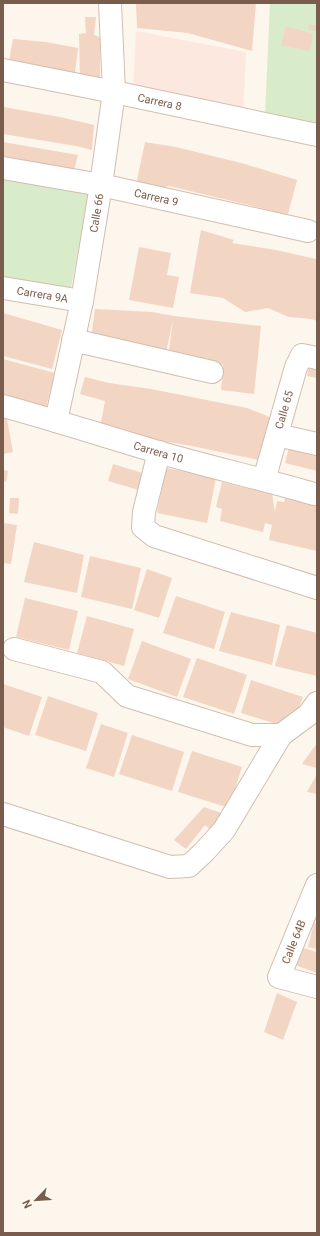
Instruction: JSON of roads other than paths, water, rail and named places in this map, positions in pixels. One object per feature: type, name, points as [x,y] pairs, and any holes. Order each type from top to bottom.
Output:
[{"type":"street","name":"Calle 66","points":[[56,420],[82,301],[101,185],[114,92],[110,3]]},
{"type":"street","name":"Carrera 8","points":[[3,70],[317,135]]},
{"type":"street","name":"Carrera 9","points":[[3,168],[101,185],[308,231]]},
{"type":"street","name":"Carrera 9A","points":[[3,288],[82,301]]},
{"type":"street","points":[[73,340],[212,372]]},
{"type":"street","name":"Calle 65","points":[[264,480],[296,367],[302,356],[317,358]]},
{"type":"street","name":"Carrera 10","points":[[3,406],[56,420],[159,452],[314,494]]},
{"type":"street","points":[[277,435],[317,444]]},
{"type":"street","points":[[159,452],[144,512],[143,527],[154,536],[317,588]]},
{"type":"street","points":[[14,649],[102,672],[127,696],[252,735],[281,735]]},
{"type":"street","points":[[3,814],[170,868],[189,866],[224,830],[281,735],[308,715],[317,703]]},
{"type":"street","name":"Calle 64B","points":[[317,885],[280,977],[317,987]]}]
